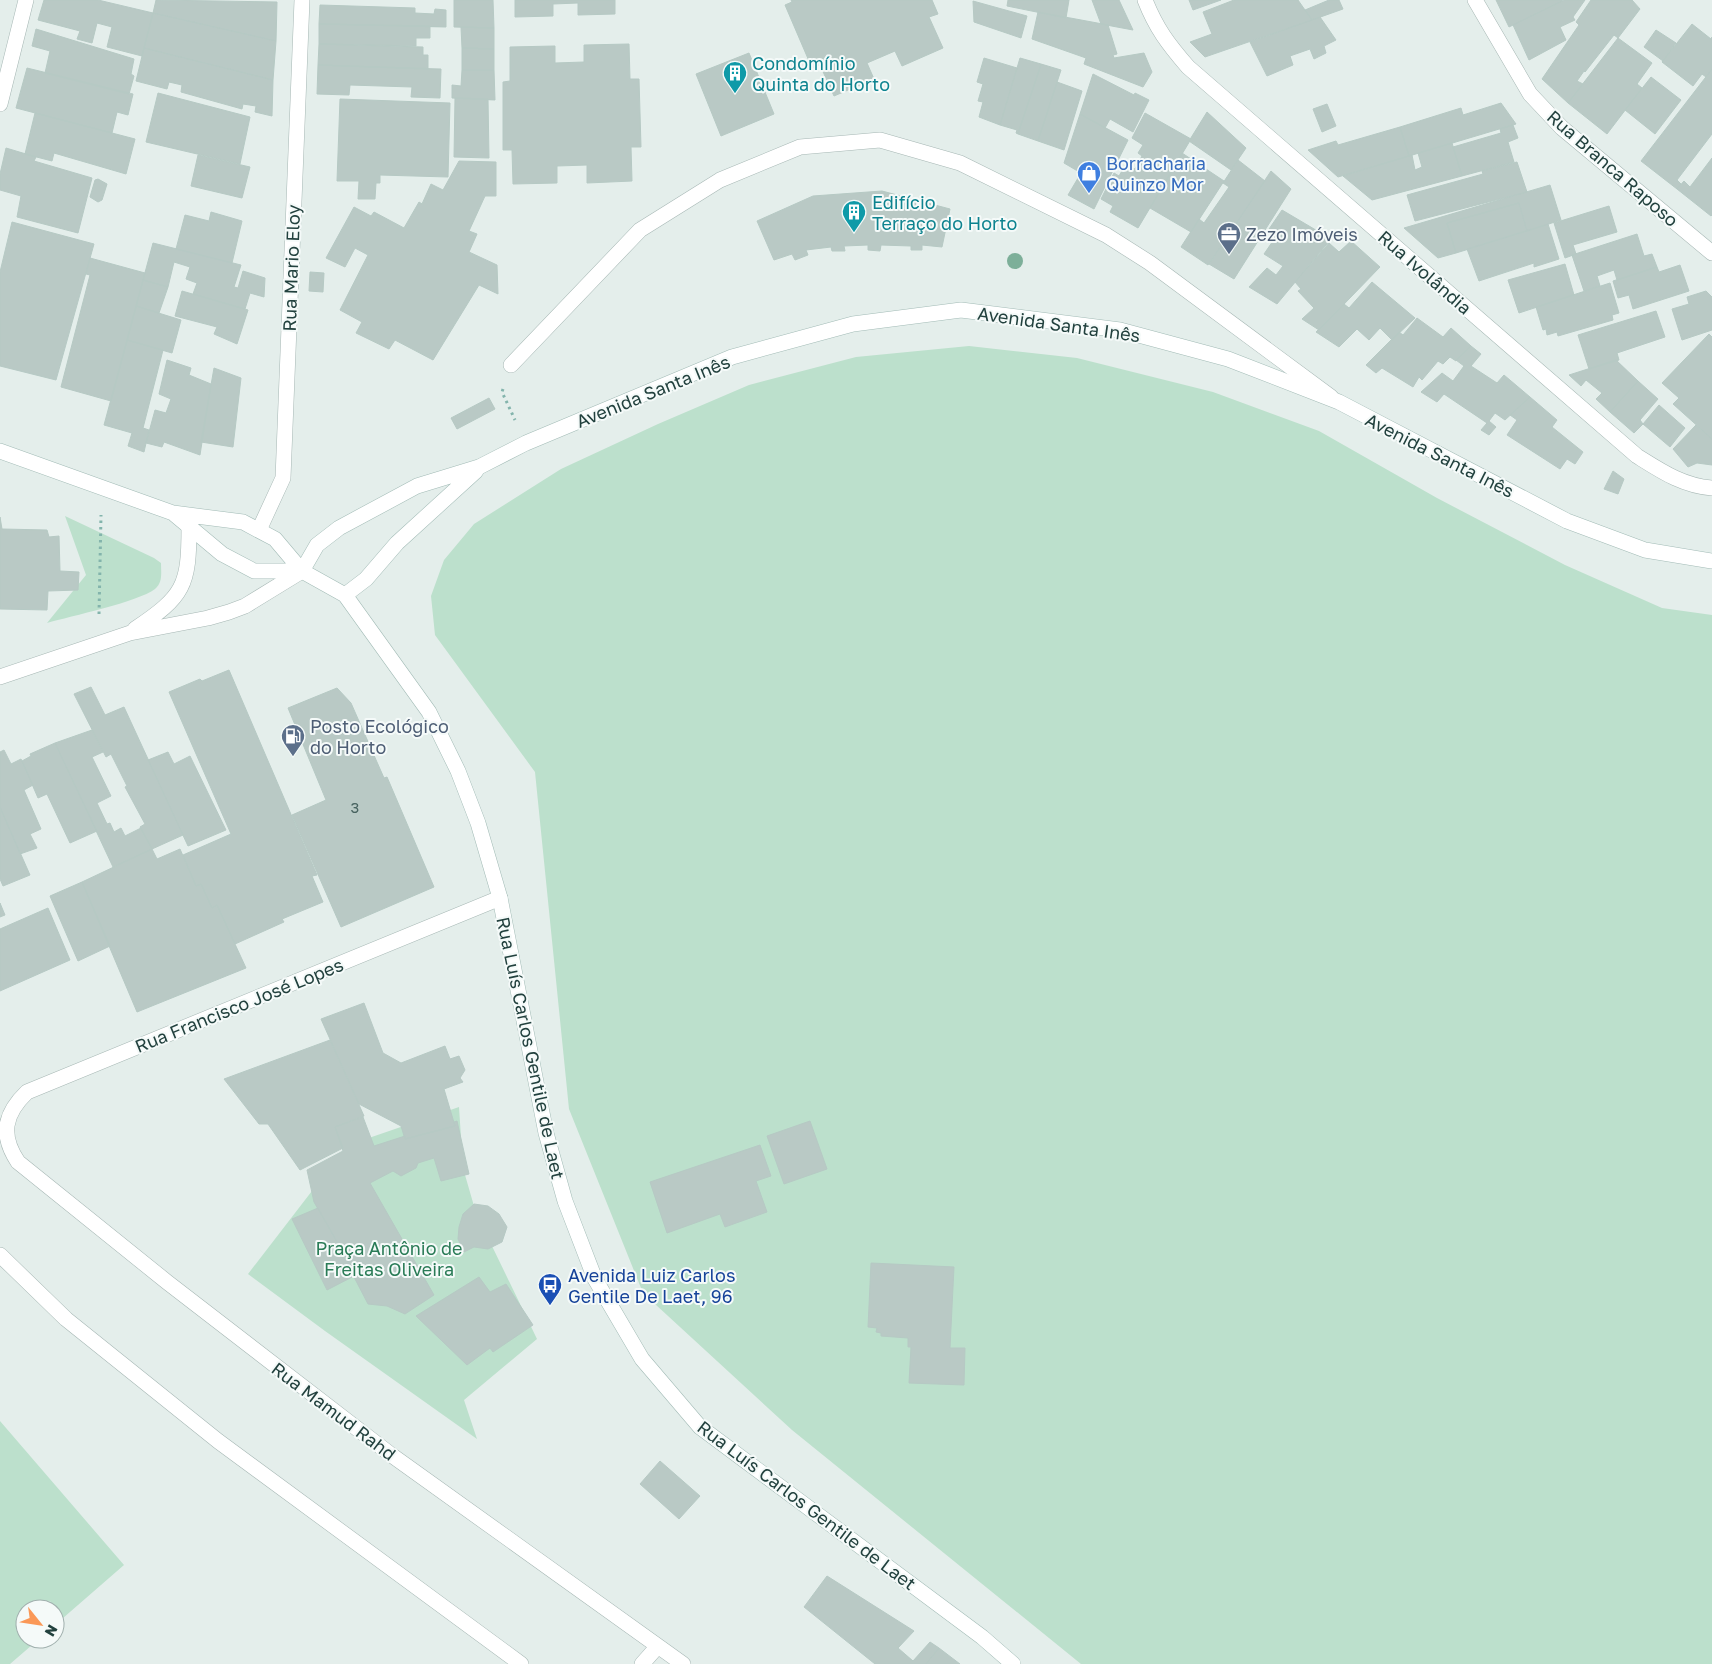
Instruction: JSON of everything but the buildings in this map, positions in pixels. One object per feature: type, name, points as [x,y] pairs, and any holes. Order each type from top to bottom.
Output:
[{"type":"street","points":[[0,104],[26,0]]},
{"type":"street","name":"Rua Mario Eloy","points":[[259,530],[283,478],[302,0]]},
{"type":"street","name":"Rua Ivolândia","points":[[1145,0],[1155,26],[1164,40],[1188,67],[1637,456],[1665,474],[1694,487],[1712,488]]},
{"type":"street","name":"Rua Branca Raposo","points":[[1475,0],[1530,94],[1536,101],[1562,128],[1712,252]]},
{"type":"street","points":[[511,365],[640,230],[720,180],[800,148],[880,140],[960,163],[1106,235],[1150,263],[1339,402]]},
{"type":"street","name":"Avenida Santa Inês","points":[[302,571],[317,545],[339,528],[417,486],[479,467],[526,443],[732,357],[852,324],[961,310],[1120,330],[1228,359],[1339,402],[1567,521],[1645,550],[1712,561]]},
{"type":"street","points":[[0,451],[173,514],[243,522],[275,538],[302,571]]},
{"type":"street","name":"Avenida Santa Inês","points":[[345,595],[366,579],[397,543],[479,467]]},
{"type":"street","points":[[173,514],[222,554],[254,570],[302,571]]},
{"type":"street","points":[[130,633],[165,609],[176,596],[184,580],[189,561],[189,527]]},
{"type":"street","points":[[0,677],[130,633],[208,618],[229,612],[246,606],[302,571]]},
{"type":"street","name":"Rua Luís Carlos Gentile de Laet","points":[[302,571],[345,595],[429,712],[458,771],[478,823],[500,898],[546,1133],[565,1201],[595,1279],[642,1359],[700,1427],[982,1637],[1013,1664]]},
{"type":"street","name":"Rua Francisco José Lopes","points":[[5,1138],[6,1121],[13,1105],[27,1092],[500,898]]},
{"type":"street","name":"Rua Mamud Rahd","points":[[5,1138],[9,1150],[18,1162],[167,1282],[390,1454],[683,1664]]},
{"type":"street","points":[[0,1255],[66,1319],[218,1441],[521,1664]]},
{"type":"street","points":[[642,1664],[658,1646]]},
{"type":"path","points":[[511,365],[502,392],[526,443]]},
{"type":"path","points":[[98,644],[102,487]]},
{"type":"green space","points":[[969,346],[1077,358],[1213,392],[1319,431],[1437,498],[1565,565],[1662,608],[1712,615],[1712,1664],[1081,1664],[792,1430],[643,1293],[569,1109],[535,772],[435,635],[431,596],[444,560],[474,524],[561,469],[658,424],[749,385],[856,357]]},
{"type":"green space","points":[[65,516],[161,563],[161,577],[158,586],[134,599],[47,623],[86,575]]},
{"type":"green space","name":"Praça Antônio de Freitas Oliveira","points":[[459,1107],[463,1168],[476,1213],[537,1339],[464,1400],[477,1439],[248,1274],[315,1187],[363,1140]]},
{"type":"green space","points":[[0,1421],[124,1565],[65,1616],[65,1599],[15,1599],[15,1649],[27,1649],[10,1664],[0,1664]]},
{"type":"place","name":"Condomínio Quinta do Horto","points":[[735,94]]},
{"type":"place","name":"Borracharia Quinzo Mor","points":[[1089,194]]},
{"type":"place","name":"Edifício Terraço do Horto","points":[[854,233]]},
{"type":"place","name":"Zezo Imóveis","points":[[1229,255]]},
{"type":"place","name":"Posto Ecológico do Horto","points":[[293,757]]},
{"type":"place","name":"Avenida Luiz Carlos Gentile De Laet, 96","points":[[550,1306]]}]
